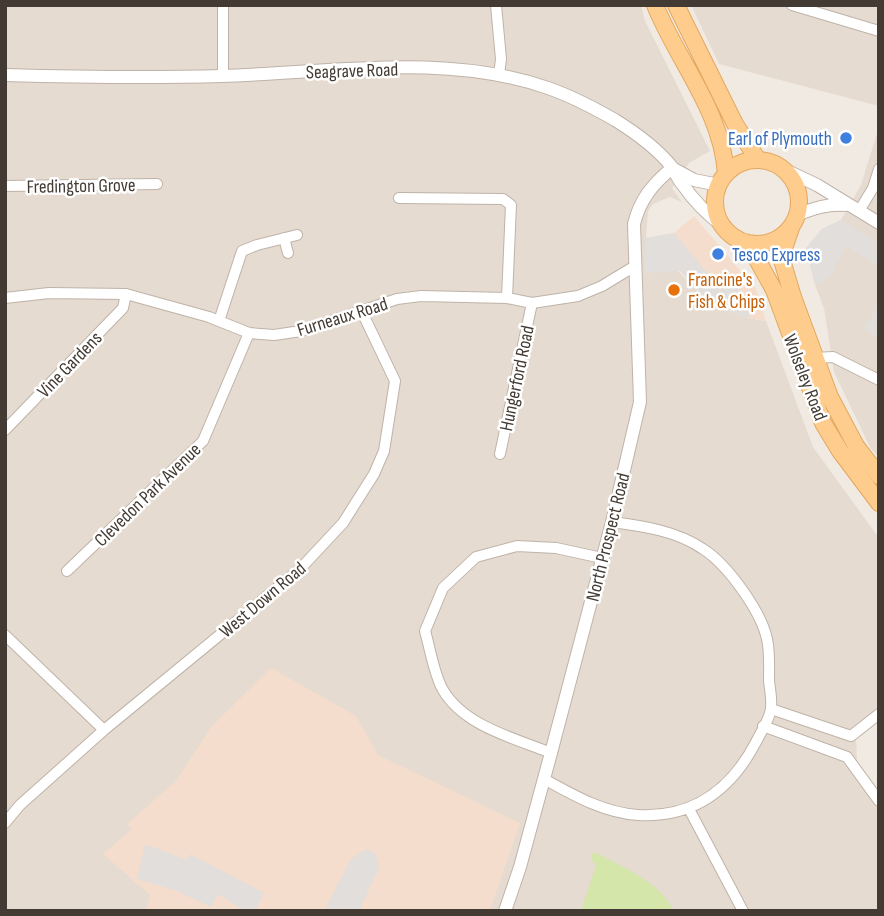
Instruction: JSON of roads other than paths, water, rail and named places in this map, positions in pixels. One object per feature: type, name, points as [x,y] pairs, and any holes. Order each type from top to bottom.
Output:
[{"type":"main road","points":[[655,5],[719,131],[725,155],[716,206],[723,226],[734,237],[748,243],[764,243],[779,238],[794,221],[799,200],[796,186],[783,169],[768,161],[741,163],[722,180]]},
{"type":"main road","points":[[676,5],[735,124],[758,160]]},
{"type":"main road","name":"Wolseley Road","points":[[794,221],[781,257],[830,397],[856,446],[879,476]]},
{"type":"main road","name":"Wolseley Road","points":[[748,243],[774,290],[823,423],[845,459],[879,503]]},
{"type":"street","points":[[223,5],[223,76]]},
{"type":"street","points":[[496,5],[501,59],[499,75]]},
{"type":"street","points":[[792,5],[879,31]]},
{"type":"street","name":"Seagrave Road","points":[[5,75],[113,78],[401,68],[446,68],[499,75],[548,88],[583,103],[643,139],[672,168]]},
{"type":"street","points":[[672,168],[694,180],[722,180]]},
{"type":"street","points":[[672,168],[708,215],[723,226]]},
{"type":"street","name":"North Prospect Road","points":[[505,911],[520,867],[603,558],[640,402],[633,233],[637,211],[647,192],[672,168]]},
{"type":"street","points":[[783,169],[817,185],[879,223]]},
{"type":"street","points":[[854,208],[873,188],[879,169]]},
{"type":"street","name":"Fredington Grove","points":[[5,186],[157,184]]},
{"type":"street","points":[[399,198],[503,199],[511,205],[506,298]]},
{"type":"street","points":[[794,221],[831,204],[854,208]]},
{"type":"street","points":[[219,321],[242,251],[297,235]]},
{"type":"street","points":[[284,238],[289,253]]},
{"type":"street","name":"Furneaux Road","points":[[5,298],[49,293],[126,294],[219,321],[249,333],[274,335],[301,331],[397,299],[421,296],[506,298],[532,303],[578,296],[602,286],[635,266]]},
{"type":"street","name":"Vine Gardens","points":[[5,430],[123,308],[126,294]]},
{"type":"street","name":"Hungerford Road","points":[[500,454],[532,303]]},
{"type":"street","name":"West Down Road","points":[[5,823],[20,805],[104,730],[300,569],[343,523],[374,474],[384,451],[395,381],[362,312]]},
{"type":"street","name":"Clevedon Park Avenue","points":[[67,571],[203,441],[249,333]]},
{"type":"street","points":[[816,358],[833,357],[879,380]]},
{"type":"street","points":[[544,779],[582,799],[615,811],[637,815],[662,815],[689,809],[716,794],[737,775],[771,709],[767,638],[743,587],[704,549],[654,527],[612,522]]},
{"type":"street","points":[[551,753],[488,728],[462,711],[443,689],[425,631],[443,588],[475,557],[517,546],[556,548],[603,558]]},
{"type":"street","points":[[5,635],[104,730]]},
{"type":"street","points":[[771,709],[851,736]]},
{"type":"street","points":[[847,757],[851,736],[879,714]]},
{"type":"street","points":[[763,726],[847,757],[879,801]]},
{"type":"street","points":[[689,809],[743,911]]},
{"type":"place","name":"Earl of Plymouth","points":[[846,138]]},
{"type":"place","name":"Tesco Express","points":[[718,254]]},
{"type":"place","name":"Francine's Fish & Chips","points":[[674,290]]}]
